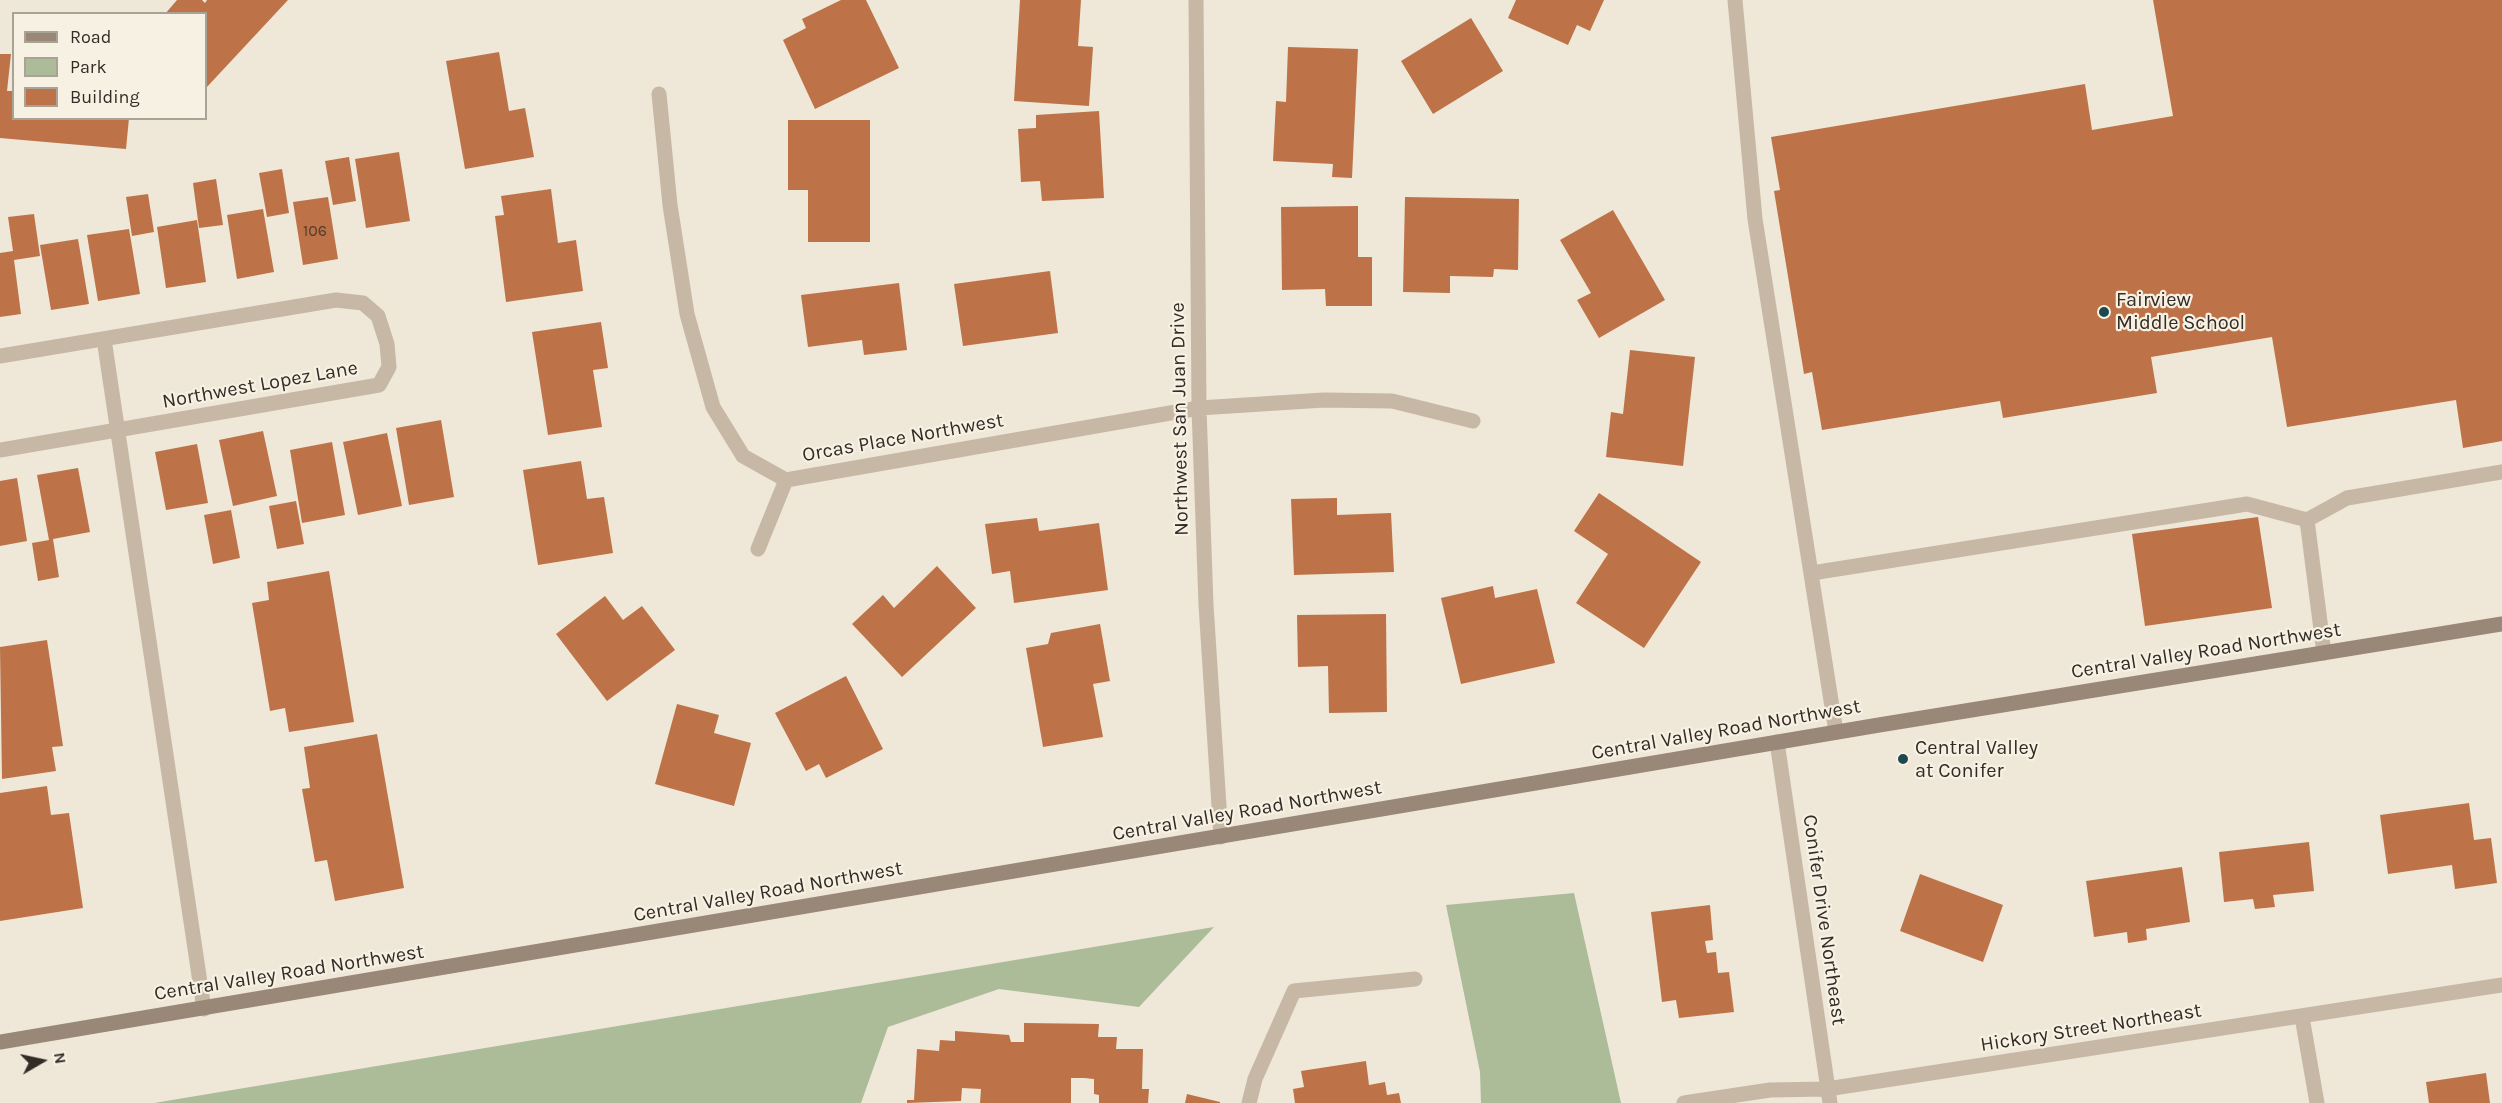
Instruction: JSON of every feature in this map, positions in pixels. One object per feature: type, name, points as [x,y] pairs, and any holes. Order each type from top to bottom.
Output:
[{"type":"main road","name":"Central Valley Road Northwest","points":[[0,1042],[1836,732],[2502,624]]},
{"type":"street","name":"Northwest San Juan Drive","points":[[1196,0],[1198,408],[1206,605],[1221,837]]},
{"type":"street","points":[[1735,0],[1755,219],[1836,732]]},
{"type":"street","name":"Orcas Place Northwest","points":[[659,94],[670,205],[687,314],[713,407],[743,456],[786,480],[1198,408],[1324,400],[1392,401],[1473,421]]},
{"type":"street","name":"Northwest Lopez Lane","points":[[0,356],[336,300],[363,303],[378,316],[387,344],[389,367],[379,385],[0,450]]},
{"type":"street","points":[[104,339],[204,1009]]},
{"type":"street","points":[[1812,573],[2247,504],[2307,520],[2347,498],[2502,472]]},
{"type":"street","points":[[758,549],[786,480]]},
{"type":"street","points":[[2307,520],[2324,653]]},
{"type":"street","name":"Conifer Drive Northeast","points":[[1777,742],[1828,1096]]},
{"type":"street","points":[[1249,1103],[1255,1079],[1294,991],[1415,979]]},
{"type":"street","name":"Hickory Street Northeast","points":[[1684,1103],[1770,1090],[1828,1096],[2502,985]]},
{"type":"street","points":[[2302,1017],[2317,1103]]},
{"type":"green space","points":[[1574,893],[1621,1103],[1481,1103],[1480,1072],[1446,905]]},
{"type":"green space","points":[[1214,927],[1139,1007],[999,989],[888,1027],[861,1103],[154,1103]]},
{"type":"building","points":[[177,0],[202,0],[205,3],[207,0],[288,0],[207,87],[207,12],[167,12]]},
{"type":"building","points":[[841,0],[866,0],[899,68],[815,109],[783,40],[806,28],[802,19]]},
{"type":"building","points":[[1020,0],[1081,0],[1078,46],[1093,47],[1089,106],[1014,101]]},
{"type":"building","points":[[1516,0],[1604,0],[1590,31],[1577,25],[1568,45],[1508,18]]},
{"type":"building","points":[[2153,0],[2502,0],[2502,441],[2463,448],[2456,400],[2287,427],[2272,337],[2151,357],[2157,393],[2003,418],[2000,401],[1822,430],[1812,372],[1804,374],[1774,191],[1780,190],[1771,137],[2085,84],[2092,130],[2173,116]]},
{"type":"building","points":[[1471,18],[1503,71],[1433,114],[1401,61]]},
{"type":"building","points":[[1288,47],[1358,49],[1352,178],[1332,177],[1333,164],[1273,161],[1276,101],[1286,102]]},
{"type":"building","points":[[499,52],[509,111],[525,108],[534,157],[465,169],[446,61]]},
{"type":"building","points":[[0,54],[11,54],[7,91],[12,91],[12,120],[129,120],[126,149],[0,138]]},
{"type":"building","points":[[1099,111],[1104,198],[1042,201],[1040,181],[1021,182],[1018,129],[1036,128],[1036,115]]},
{"type":"building","points":[[788,120],[870,120],[870,242],[808,242],[808,190],[788,190]]},
{"type":"building","points":[[399,152],[410,221],[366,228],[355,159]]},
{"type":"building","points":[[349,157],[356,201],[333,205],[325,161]]},
{"type":"building","points":[[282,169],[289,213],[267,217],[259,173]]},
{"type":"building","points":[[216,179],[223,225],[199,228],[193,183]]},
{"type":"building","points":[[551,189],[558,243],[576,240],[583,291],[506,302],[495,216],[504,215],[501,196]]},
{"type":"building","points":[[148,194],[154,232],[132,236],[126,197]]},
{"type":"building","points":[[328,197],[338,259],[303,265],[293,202]]},
{"type":"building","points":[[1405,197],[1519,199],[1518,270],[1494,269],[1493,277],[1450,276],[1450,293],[1403,292]]},
{"type":"building","points":[[1358,206],[1358,257],[1372,257],[1372,306],[1326,306],[1325,289],[1282,290],[1281,207]]},
{"type":"building","points":[[263,209],[274,272],[237,279],[227,215]]},
{"type":"building","points":[[1613,210],[1665,300],[1599,338],[1577,300],[1591,293],[1560,240]]},
{"type":"building","points":[[34,214],[40,256],[14,260],[21,314],[0,317],[0,253],[13,251],[8,217]]},
{"type":"building","points":[[197,220],[206,282],[166,288],[157,227]]},
{"type":"building","points":[[129,229],[140,294],[98,301],[87,235]]},
{"type":"building","points":[[78,239],[89,304],[51,310],[40,245]]},
{"type":"building","points":[[1050,271],[1058,333],[963,346],[954,284]]},
{"type":"building","points":[[899,283],[907,350],[864,355],[862,340],[808,347],[801,295]]},
{"type":"building","points":[[601,322],[608,368],[593,370],[602,427],[548,435],[532,332]]},
{"type":"building","points":[[1630,350],[1695,357],[1683,466],[1606,457],[1611,412],[1623,414]]},
{"type":"building","points":[[441,420],[454,497],[409,505],[396,428]]},
{"type":"building","points":[[263,431],[277,496],[233,506],[219,440]]},
{"type":"building","points":[[387,433],[402,506],[358,515],[343,442]]},
{"type":"building","points":[[332,442],[345,515],[302,523],[290,450]]},
{"type":"building","points":[[197,444],[208,503],[166,510],[155,452]]},
{"type":"building","points":[[581,461],[587,499],[604,497],[613,553],[538,565],[523,470]]},
{"type":"building","points":[[78,468],[90,532],[53,539],[59,577],[38,581],[32,543],[49,540],[37,475]]},
{"type":"building","points":[[17,478],[27,541],[0,546],[0,481]]},
{"type":"building","points":[[1599,493],[1701,562],[1644,648],[1576,603],[1608,554],[1574,531]]},
{"type":"building","points":[[1337,498],[1337,515],[1391,513],[1394,572],[1294,575],[1291,499]]},
{"type":"building","points":[[296,501],[304,544],[277,549],[269,506]]},
{"type":"building","points":[[231,510],[240,558],[213,564],[204,515]]},
{"type":"building","points":[[2258,517],[2272,608],[2145,626],[2132,534]]},
{"type":"building","points":[[1037,518],[1039,531],[1099,523],[1108,590],[1014,603],[1010,571],[992,574],[985,524]]},
{"type":"building","points":[[937,566],[976,608],[902,677],[852,624],[883,595],[894,608]]},
{"type":"building","points":[[329,571],[354,722],[289,732],[285,708],[270,711],[252,603],[269,600],[267,582]]},
{"type":"building","points":[[1493,586],[1495,598],[1537,589],[1555,663],[1461,684],[1441,598]]},
{"type":"building","points":[[605,596],[623,620],[642,606],[675,650],[607,701],[556,634]]},
{"type":"building","points":[[1386,614],[1387,712],[1329,713],[1328,666],[1298,667],[1297,615]]},
{"type":"building","points":[[1100,624],[1110,681],[1093,684],[1103,737],[1043,747],[1026,648],[1048,644],[1051,633]]},
{"type":"building","points":[[47,640],[63,746],[52,747],[56,771],[2,779],[0,647]]},
{"type":"building","points":[[846,676],[883,749],[826,778],[819,764],[806,771],[775,713]]},
{"type":"building","points":[[677,704],[719,715],[714,733],[751,743],[734,806],[655,784]]},
{"type":"building","points":[[377,734],[404,888],[335,901],[327,860],[315,862],[302,789],[310,788],[304,747]]},
{"type":"building","points":[[47,786],[51,815],[69,813],[83,908],[0,921],[0,793]]},
{"type":"building","points":[[2469,803],[2474,840],[2491,838],[2497,883],[2455,889],[2452,865],[2388,874],[2380,815]]},
{"type":"building","points":[[2309,842],[2314,891],[2273,895],[2275,907],[2255,909],[2253,899],[2224,902],[2219,852]]},
{"type":"building","points":[[2182,867],[2190,922],[2146,929],[2147,940],[2128,943],[2127,932],[2094,937],[2086,881]]},
{"type":"building","points":[[1920,874],[2003,905],[1983,962],[1900,931]]},
{"type":"building","points":[[1710,905],[1713,940],[1705,941],[1707,953],[1716,952],[1718,973],[1729,972],[1734,1012],[1679,1018],[1676,1000],[1662,1002],[1651,912]]},
{"type":"building","points":[[1024,1023],[1099,1024],[1098,1037],[1117,1037],[1116,1049],[1143,1049],[1142,1089],[1149,1089],[1148,1103],[1099,1103],[1099,1095],[1094,1094],[1094,1079],[1071,1078],[1071,1103],[980,1103],[981,1089],[962,1088],[961,1101],[907,1103],[907,1100],[914,1100],[917,1049],[939,1051],[940,1040],[955,1041],[955,1031],[1009,1035],[1011,1042],[1024,1042]]},
{"type":"building","points":[[1366,1061],[1369,1085],[1385,1082],[1387,1095],[1399,1093],[1401,1103],[1295,1103],[1293,1089],[1304,1087],[1301,1071]]},
{"type":"building","points":[[2486,1073],[2490,1103],[2429,1103],[2426,1082]]},
{"type":"building","points":[[1187,1094],[1220,1102],[1220,1103],[1185,1103]]},
{"type":"place","name":"Fairview Middle School","points":[[2104,312]]},
{"type":"place","name":"Central Valley at Conifer","points":[[1903,759]]}]
